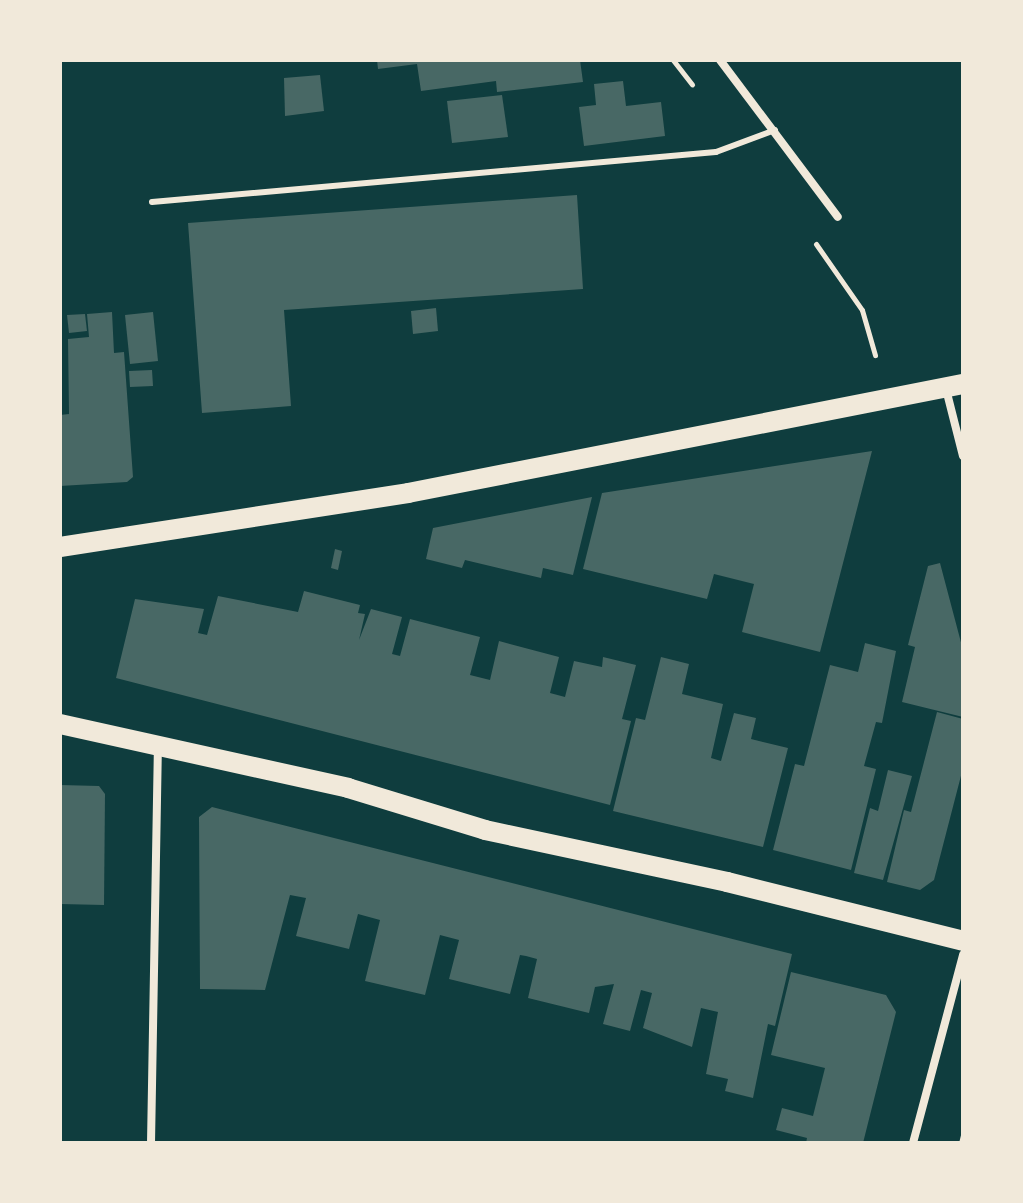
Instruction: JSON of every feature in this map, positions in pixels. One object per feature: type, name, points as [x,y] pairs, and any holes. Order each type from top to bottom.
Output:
[{"type":"main road","points":[[60,547],[408,493],[954,386]]},
{"type":"main road","points":[[60,724],[348,788],[485,830],[727,882],[963,941]]},
{"type":"street","points":[[720,60],[838,217]]},
{"type":"street","points":[[954,386],[963,456]]},
{"type":"street","points":[[151,1143],[158,746]]},
{"type":"street","points":[[913,1143],[963,955]]},
{"type":"lane","points":[[152,202],[716,152],[775,130]]},
{"type":"path","points":[[961,1143],[963,1135]]},
{"type":"building","points":[[377,60],[580,60],[583,82],[497,92],[496,81],[421,91],[417,64],[378,69]]},
{"type":"building","points":[[320,75],[324,111],[285,116],[284,78]]},
{"type":"building","points":[[623,81],[626,106],[661,102],[665,136],[584,146],[579,107],[596,105],[594,84]]},
{"type":"building","points":[[502,95],[508,137],[452,143],[447,101]]},
{"type":"building","points":[[577,195],[583,289],[284,310],[291,406],[202,413],[188,223]]},
{"type":"building","points":[[436,308],[438,331],[413,334],[411,311]]},
{"type":"building","points":[[112,312],[114,353],[124,352],[133,477],[127,482],[60,486],[60,415],[69,414],[68,339],[89,337],[87,314]]},
{"type":"building","points":[[153,312],[158,361],[130,364],[125,315]]},
{"type":"building","points":[[85,314],[87,331],[69,333],[67,315]]},
{"type":"building","points":[[152,370],[153,386],[130,387],[129,371]]},
{"type":"building","points":[[872,451],[820,652],[742,632],[754,584],[714,574],[707,599],[583,569],[602,493]]},
{"type":"building","points":[[592,497],[573,575],[543,568],[541,578],[465,560],[462,568],[426,559],[433,528]]},
{"type":"building","points":[[335,549],[342,551],[338,570],[331,568]]},
{"type":"building","points":[[940,563],[963,650],[963,717],[902,702],[915,647],[908,645],[928,566]]},
{"type":"building","points":[[304,591],[360,605],[358,613],[365,614],[359,640],[371,609],[402,617],[392,654],[400,656],[410,619],[480,637],[470,675],[490,680],[499,641],[559,657],[550,693],[565,697],[574,661],[602,667],[603,657],[636,665],[622,719],[631,721],[610,805],[116,678],[135,599],[204,609],[198,633],[207,635],[218,596],[298,612]]},
{"type":"building","points":[[865,643],[896,651],[882,723],[876,722],[864,766],[876,769],[851,870],[773,850],[795,764],[804,766],[830,665],[858,672]]},
{"type":"building","points":[[661,657],[689,664],[682,694],[723,704],[711,758],[721,761],[734,713],[756,718],[751,739],[788,748],[763,847],[613,811],[636,718],[645,720]]},
{"type":"building","points":[[937,712],[963,719],[963,768],[934,880],[920,890],[887,882],[904,810],[911,812]]},
{"type":"building","points":[[888,770],[912,776],[883,880],[854,873],[870,808],[878,811]]},
{"type":"building","points":[[60,785],[99,786],[105,794],[104,905],[60,904]]},
{"type":"building","points":[[212,807],[792,954],[775,1026],[768,1024],[753,1098],[725,1091],[728,1079],[706,1074],[718,1012],[701,1008],[692,1047],[643,1028],[652,993],[641,990],[630,1031],[603,1024],[614,984],[595,987],[589,1013],[528,998],[537,959],[526,956],[520,955],[510,994],[449,979],[459,940],[440,935],[425,995],[365,981],[380,920],[358,914],[349,949],[296,936],[306,898],[290,895],[265,990],[200,989],[199,817]]},
{"type":"building","points":[[791,972],[886,995],[896,1012],[863,1143],[806,1143],[807,1138],[776,1130],[782,1108],[813,1116],[825,1068],[771,1055]]}]
